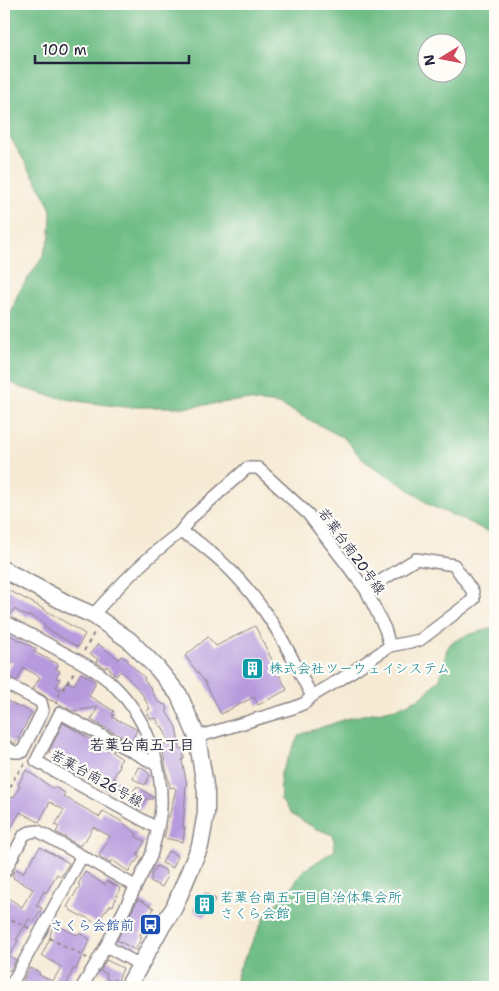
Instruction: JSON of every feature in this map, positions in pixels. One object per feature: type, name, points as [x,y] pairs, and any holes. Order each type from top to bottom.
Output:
[{"type":"street","name":"若葉台南20号線","points":[[93,615],[118,587],[161,546],[179,533],[192,517],[247,468],[258,468],[308,514],[366,590],[385,629],[390,646]]},
{"type":"street","points":[[179,533],[189,536],[218,558],[263,608],[279,633],[312,696]]},
{"type":"street","points":[[197,737],[306,703],[312,696],[390,646],[420,640],[474,599],[473,592],[454,564],[416,559],[366,590]]},
{"type":"street","points":[[4,570],[93,615],[129,640],[157,668],[179,695],[197,737],[206,792],[206,813],[200,846],[174,908],[160,929],[128,987]]},
{"type":"street","points":[[4,620],[80,661],[109,681],[134,710],[151,742],[157,765],[160,807],[151,856],[106,946],[82,987]]},
{"type":"street","points":[[4,683],[41,702],[44,710],[22,752],[14,752],[4,746]]},
{"type":"street","name":"若葉台南26号線","points":[[157,765],[60,713],[36,762],[157,828]]},
{"type":"street","points":[[4,873],[24,835],[38,831],[135,886]]},
{"type":"street","points":[[10,987],[82,856]]},
{"type":"street","points":[[106,946],[140,965]]},
{"type":"path","points":[[80,656],[95,631]]},
{"type":"path","points":[[4,916],[96,962]]},
{"type":"green space","points":[[4,4],[495,4],[495,74],[491,75],[495,94],[495,535],[431,506],[363,460],[344,438],[279,404],[245,400],[188,407],[125,407],[51,396],[19,387],[4,378],[4,339],[9,320],[18,293],[42,258],[50,236],[51,210],[44,194],[4,127]]},
{"type":"green space","points":[[495,627],[495,987],[234,987],[239,969],[265,916],[294,884],[303,871],[335,850],[333,835],[315,828],[291,814],[281,800],[280,775],[299,735],[349,718],[400,707],[422,697],[440,678],[447,649],[451,643],[465,636]]},
{"type":"building","points":[[4,588],[85,634],[78,647],[44,627],[45,624],[29,615],[28,617],[14,609],[10,616],[4,612]]},
{"type":"building","name":"株式会社ツーウェイシステム","points":[[255,626],[287,690],[258,705],[254,697],[221,714],[205,682],[185,656],[208,637],[216,646]]},
{"type":"building","points":[[4,632],[36,649],[34,652],[58,664],[56,669],[60,671],[56,678],[60,679],[56,687],[60,690],[67,682],[74,685],[81,673],[95,681],[89,696],[114,711],[112,717],[137,730],[131,742],[91,720],[98,707],[73,711],[51,701],[33,689],[40,677],[24,668],[17,681],[5,676],[13,662],[4,658]]},
{"type":"building","points":[[98,644],[119,659],[121,656],[128,660],[145,678],[144,680],[152,689],[159,703],[165,704],[168,710],[166,711],[176,727],[180,749],[183,748],[184,759],[182,760],[187,785],[183,842],[164,838],[176,789],[170,788],[161,742],[167,745],[166,743],[170,743],[156,718],[151,719],[146,711],[150,709],[141,692],[121,671],[116,676],[107,666],[106,668],[96,662],[98,659],[90,654]]},
{"type":"building","points":[[4,699],[32,713],[15,744],[4,734]]},
{"type":"building","points":[[63,723],[110,751],[111,749],[114,751],[112,752],[122,759],[113,778],[118,780],[111,792],[101,785],[104,779],[87,770],[82,778],[74,774],[49,752]]},
{"type":"building","points":[[138,767],[143,768],[150,775],[145,785],[133,779]]},
{"type":"building","points":[[26,770],[54,789],[55,787],[65,793],[63,796],[100,817],[103,811],[121,821],[137,834],[136,837],[145,841],[137,855],[140,856],[134,862],[129,872],[112,860],[110,863],[99,856],[110,836],[93,827],[80,846],[56,832],[59,827],[55,825],[64,810],[50,802],[39,822],[20,812],[4,841],[4,799],[14,797]]},
{"type":"building","points":[[137,786],[153,797],[153,799],[146,799],[140,810],[137,808],[136,803],[128,798]]},
{"type":"building","points":[[40,847],[69,863],[61,877],[57,874],[46,893],[44,891],[36,906],[42,908],[34,922],[29,919],[16,940],[18,941],[9,956],[16,960],[10,971],[4,968],[4,895],[22,907],[33,889],[13,878],[12,875],[16,869],[23,873]]},
{"type":"building","points":[[168,851],[178,856],[173,868],[162,863]]},
{"type":"building","points":[[157,866],[165,870],[167,878],[162,887],[150,881],[151,875]]},
{"type":"building","points":[[85,872],[105,885],[107,881],[120,888],[113,906],[111,905],[97,924],[67,907]]},
{"type":"building","name":"若葉台南五丁目自治体集会所 さくら会館","points":[[205,893],[216,899],[204,917],[194,911]]},
{"type":"building","points":[[138,899],[154,908],[140,935],[142,937],[135,950],[117,940]]},
{"type":"building","points":[[54,924],[90,939],[76,969],[73,969],[66,986],[68,987],[38,987],[23,980],[30,968],[39,972],[39,975],[53,981],[61,967],[42,955],[51,936]]},
{"type":"building","points":[[106,960],[123,968],[118,981],[114,979],[113,982],[106,978],[107,974],[100,971]]},
{"type":"place","name":"株式会社ツーウェイシステム","points":[[253,668]]},
{"type":"place","name":"若葉台南五丁目自治体集会所 さくら会館","points":[[204,905]]},
{"type":"place","name":"さくら会館前","points":[[150,925]]},
{"type":"district","name":"若葉台南五丁目","points":[[142,745]]}]
